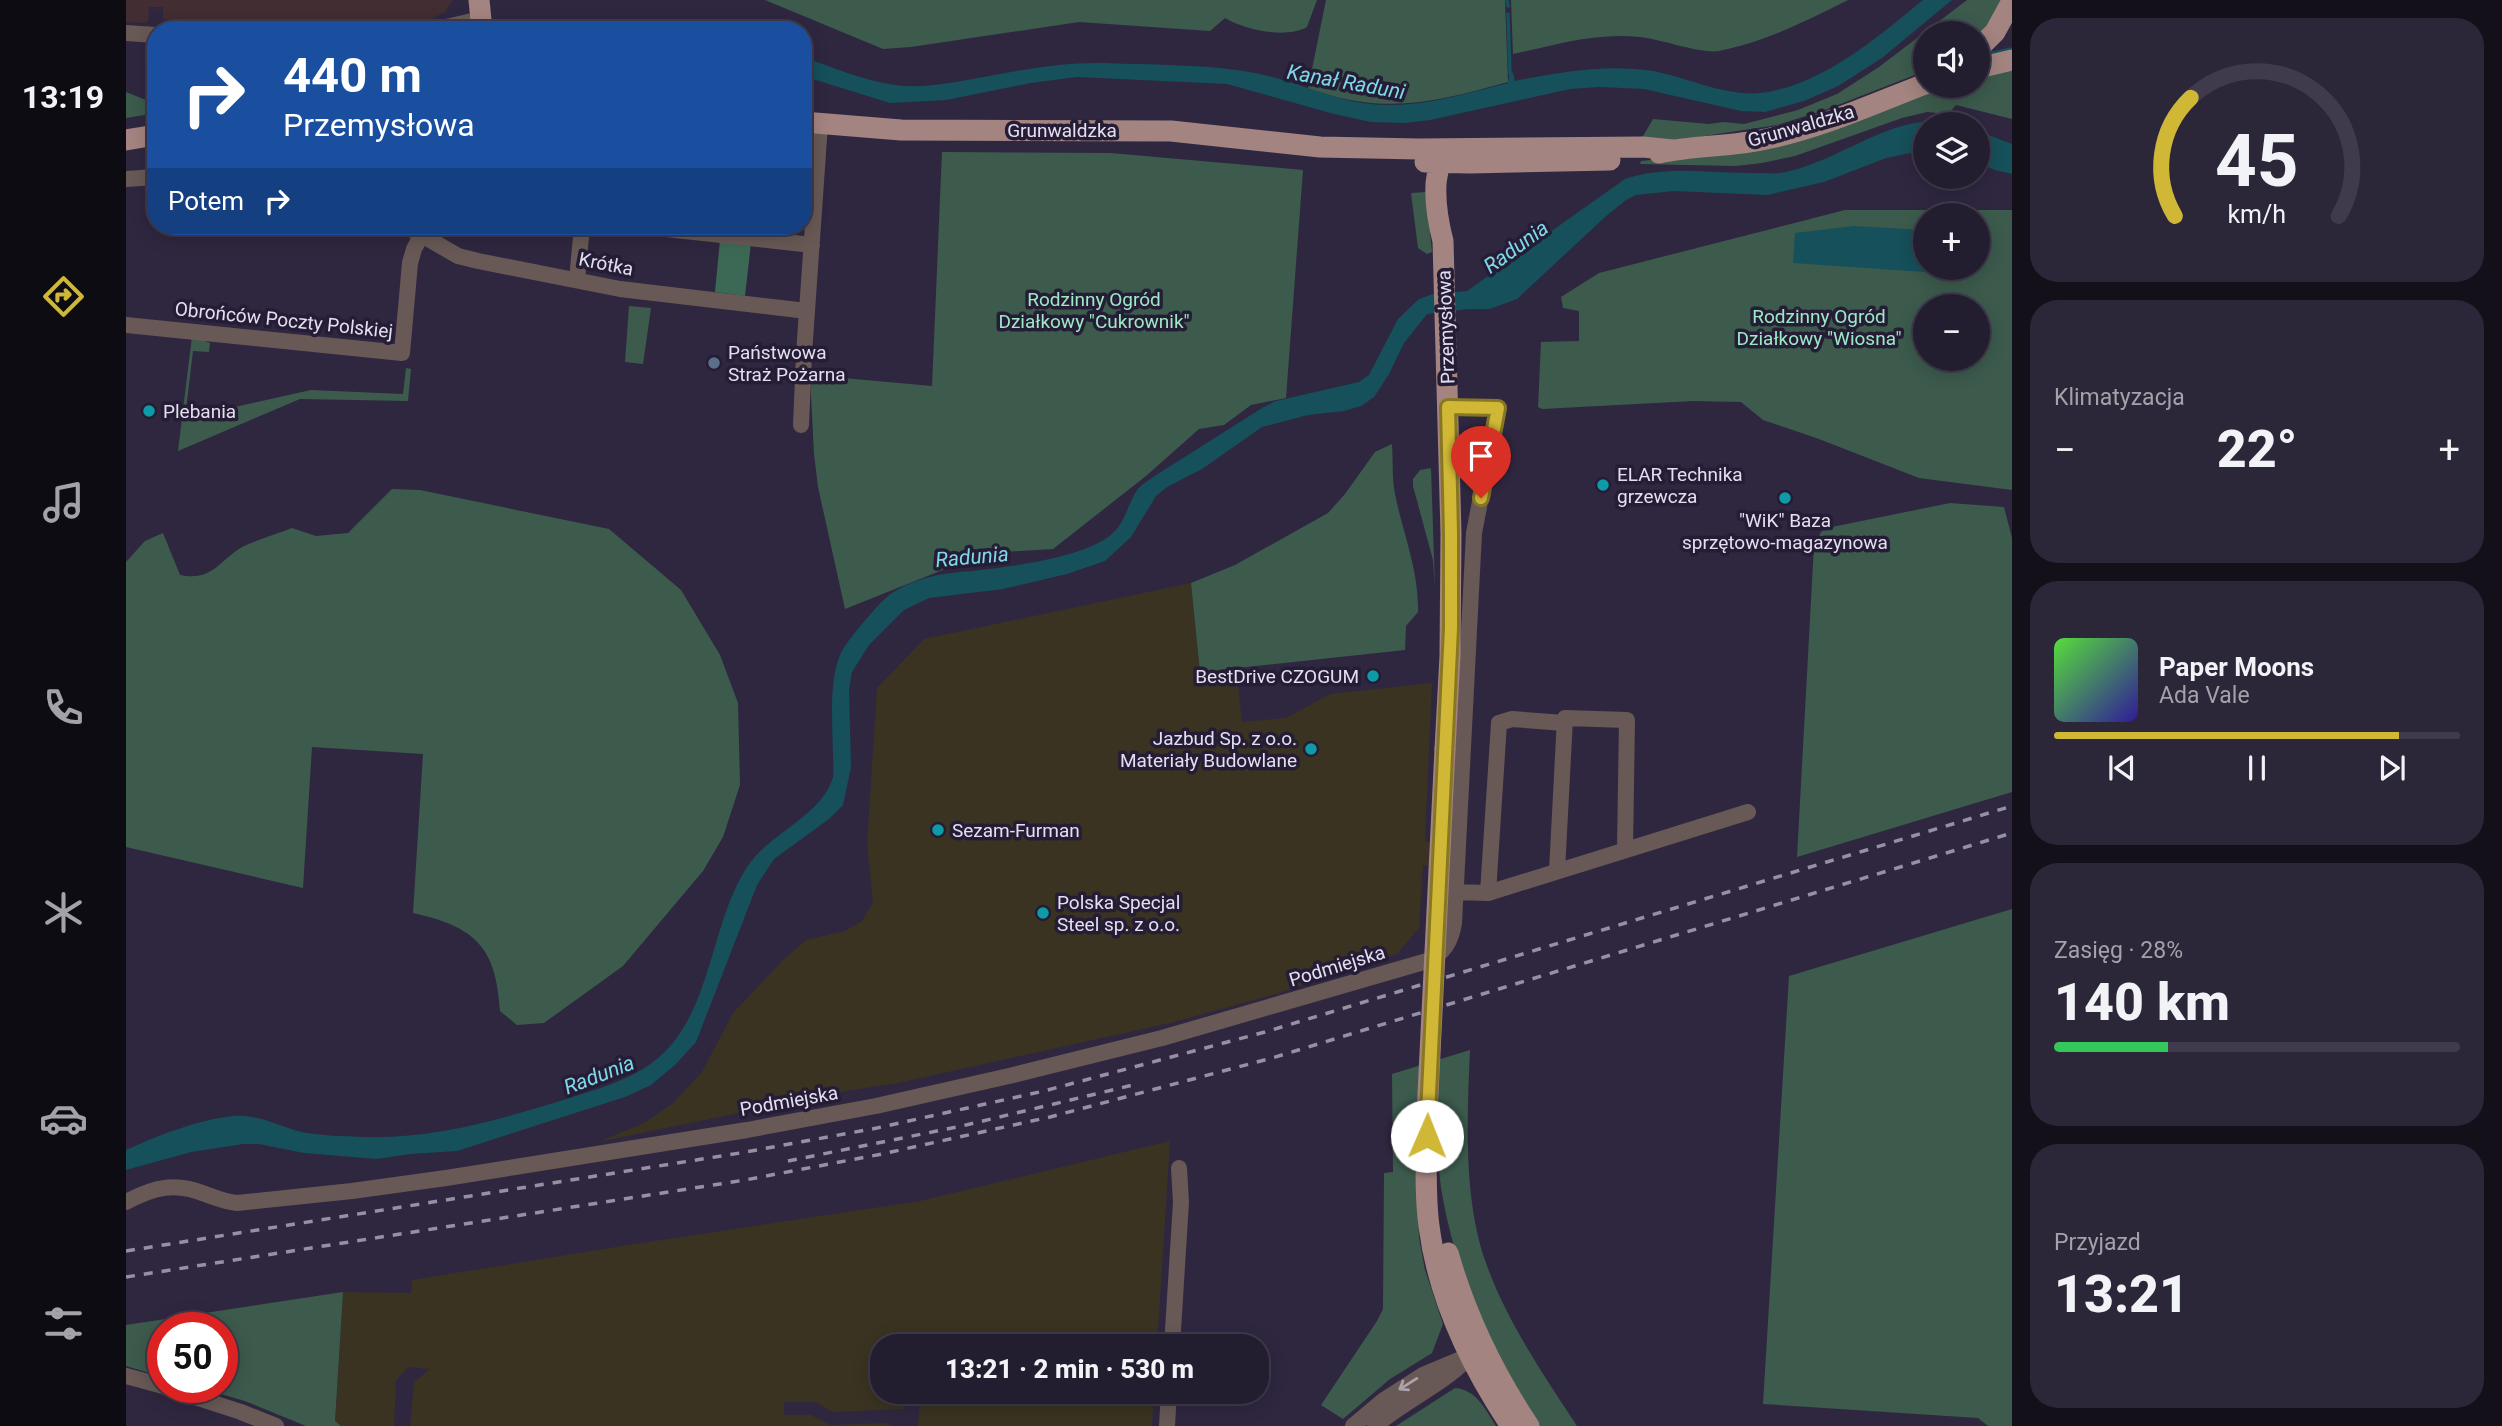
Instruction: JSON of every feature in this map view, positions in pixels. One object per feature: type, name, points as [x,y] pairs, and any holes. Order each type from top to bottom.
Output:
[{"type":"main road","points":[[1990,37],[2012,1]]},
{"type":"main road","points":[[1990,65],[2012,60]]},
{"type":"main road","name":"Grunwaldzka","points":[[812,123],[901,130],[1171,131],[1320,147],[1347,155],[1378,159],[1443,164],[1617,160],[1673,150],[1742,144],[1781,136],[1913,89]]},
{"type":"main road","points":[[126,139],[147,136]]},
{"type":"main road","name":"Grunwaldzka","points":[[1443,164],[1630,147],[1673,150]]},
{"type":"main road","name":"Przemysłowa","points":[[1443,164],[1437,192],[1438,219],[1443,240],[1448,407]]},
{"type":"main road","points":[[1448,407],[1451,600],[1427,1114],[1429,1222],[1439,1273],[1453,1317],[1477,1353],[1500,1380],[1529,1426]]},
{"type":"main road","points":[[1477,1353],[1487,1388],[1511,1426]]},
{"type":"street","points":[[464,21],[481,16]]},
{"type":"street","points":[[126,33],[147,34]]},
{"type":"street","points":[[802,425],[812,245],[812,123]]},
{"type":"street","points":[[126,179],[147,178]]},
{"type":"street","points":[[577,280],[581,235]]},
{"type":"street","points":[[721,235],[812,245]]},
{"type":"street","name":"Krótka","points":[[421,236],[458,256],[577,280],[689,299],[807,311]]},
{"type":"street","name":"Obrońców Poczty Polskiej","points":[[126,325],[402,354],[410,263],[421,236]]},
{"type":"street","name":"Przemysłowa","points":[[1446,947],[1452,935],[1455,892],[1474,533],[1498,408],[1448,407]]},
{"type":"street","points":[[1557,871],[1565,718],[1628,720],[1625,849]]},
{"type":"street","points":[[1488,894],[1499,723],[1512,719],[1564,723]]},
{"type":"street","points":[[1455,892],[1488,894],[1748,812]]},
{"type":"street","name":"Podmiejska","points":[[126,1202],[152,1189],[167,1186],[183,1187],[237,1203],[352,1191],[634,1149],[824,1116],[1009,1076],[1162,1038],[1427,961],[1439,956],[1446,947]]},
{"type":"street","points":[[1173,1334],[1181,1202],[1179,1168]]},
{"type":"street","points":[[1353,1426],[1384,1400],[1423,1375],[1477,1353]]},
{"type":"street","points":[[1375,1426],[1423,1390],[1452,1374],[1477,1353]]},
{"type":"street","points":[[126,1376],[147,1382]]},
{"type":"street","points":[[202,1403],[239,1419],[276,1426]]},
{"type":"street","points":[[1167,1426],[1168,1404]]},
{"type":"shaded area","points":[[126,0],[453,0],[445,12],[429,21],[182,21],[163,19],[163,7],[149,7],[148,21],[145,23],[126,22]]},
{"type":"shaded area","points":[[1923,0],[1952,0],[1927,21],[1913,21],[1913,32],[1882,58],[1838,86],[1804,101],[1765,112],[1741,111],[1644,89],[1600,87],[1570,89],[1430,120],[1404,123],[1371,122],[1227,84],[1077,77],[946,100],[890,103],[812,79],[812,60],[872,80],[906,86],[940,84],[1075,64],[1192,66],[1257,73],[1351,101],[1391,105],[1430,101],[1508,83],[1510,71],[1515,81],[1566,72],[1635,69],[1667,74],[1739,93],[1768,92],[1811,78],[1851,56]]},
{"type":"shaded area","points":[[1913,124],[1913,152],[1886,158],[1824,182],[1767,195],[1674,191],[1636,195],[1605,217],[1517,299],[1490,309],[1427,314],[1404,343],[1374,397],[1361,406],[1308,415],[1262,427],[1202,469],[1167,487],[1156,496],[1131,537],[1105,561],[1067,574],[1003,589],[929,598],[904,610],[869,645],[852,672],[849,689],[851,767],[843,805],[829,819],[774,859],[757,885],[696,1042],[675,1065],[651,1085],[625,1097],[457,1151],[377,1159],[304,1153],[259,1144],[243,1144],[191,1152],[126,1170],[126,1150],[178,1129],[219,1118],[251,1117],[301,1132],[324,1135],[414,1135],[510,1116],[598,1089],[636,1073],[661,1055],[680,1033],[705,979],[733,893],[747,867],[768,844],[807,814],[827,791],[833,777],[832,699],[839,657],[861,626],[892,593],[931,577],[1052,559],[1083,550],[1106,539],[1118,527],[1137,490],[1153,477],[1276,401],[1359,382],[1369,375],[1398,319],[1419,299],[1433,294],[1467,291],[1625,179],[1642,174],[1675,171],[1780,173],[1820,161],[1896,128]]},
{"type":"shaded area","points":[[1990,136],[2012,144],[2012,174],[1990,168]]},
{"type":"shaded area","points":[[1854,226],[1913,229],[1913,271],[1793,263],[1795,233]]},
{"type":"shaded area","points":[[720,240],[751,243],[745,296],[715,292]]},
{"type":"shaded area","points":[[1191,583],[1200,672],[1236,668],[1242,722],[1286,718],[1330,694],[1432,683],[1425,841],[1437,843],[1436,865],[1423,865],[1419,928],[1397,954],[1272,995],[1174,1022],[898,1083],[846,1091],[598,1142],[644,1123],[672,1104],[702,1072],[733,1013],[783,960],[806,940],[845,931],[861,922],[873,903],[867,844],[877,688],[924,639]]},
{"type":"shaded area","points":[[1170,1141],[1158,1334],[870,1334],[870,1404],[904,1404],[904,1409],[833,1412],[815,1402],[784,1402],[784,1415],[811,1415],[830,1425],[885,1423],[893,1426],[410,1426],[414,1382],[430,1369],[408,1367],[396,1381],[394,1426],[341,1426],[335,1421],[343,1292],[411,1293],[412,1280],[920,1201]]},
{"type":"shaded area","points":[[920,1404],[1153,1404],[1152,1426],[918,1426]]},
{"type":"green space","points":[[765,0],[1317,0],[1307,27],[1298,31],[1266,32],[1225,18],[1210,31],[1079,22],[883,49]]},
{"type":"green space","points":[[1326,0],[1505,0],[1508,82],[1451,97],[1395,104],[1350,100],[1308,89]]},
{"type":"green space","points":[[1511,0],[1848,0],[1769,36],[1719,51],[1648,38],[1608,36],[1513,54]]},
{"type":"green space","points":[[1967,0],[2006,0],[1990,23],[1990,21],[1939,21]]},
{"type":"green space","points":[[1913,41],[1913,76],[1825,110],[1777,125],[1658,143],[1642,138],[1653,119],[1744,124],[1798,110],[1837,94]]},
{"type":"green space","points":[[2012,66],[2012,119],[1956,105],[1950,112],[1913,112],[1913,115],[1795,156],[1762,163],[1736,166],[1640,164],[1641,161],[1659,159],[1913,94],[1913,98],[1990,98],[1990,71]]},
{"type":"green space","points":[[126,92],[147,100],[147,114],[126,118]]},
{"type":"green space","name":"Rodzinny Ogród Działkowy \"Cukrownik\"","points":[[942,152],[1111,153],[1303,170],[1286,398],[1251,405],[1224,425],[1199,429],[1146,476],[1053,549],[985,553],[845,609],[818,487],[810,375],[932,386]]},
{"type":"green space","points":[[1426,192],[1432,252],[1427,254],[1418,248],[1411,193]]},
{"type":"green space","name":"Rodzinny Ogród Działkowy \"Wiosna\"","points":[[1845,210],[1913,210],[1913,280],[1990,280],[1990,210],[2012,210],[2012,490],[1919,478],[1763,420],[1741,402],[1693,401],[1542,409],[1538,407],[1541,342],[1579,341],[1579,311],[1563,308],[1561,297],[1599,273]]},
{"type":"green space","points":[[629,306],[651,308],[643,364],[625,362]]},
{"type":"green space","points":[[192,336],[210,343],[209,352],[193,351],[185,418],[311,390],[403,394],[406,368],[411,369],[408,401],[300,399],[178,451]]},
{"type":"green space","points":[[1392,444],[1395,494],[1418,597],[1418,612],[1406,626],[1405,650],[1200,672],[1191,583],[1235,565],[1328,513],[1375,452]]},
{"type":"green space","points":[[1431,468],[1435,588],[1433,560],[1413,486],[1413,479],[1420,470]]},
{"type":"green space","points":[[392,489],[420,490],[609,529],[681,590],[720,655],[738,703],[740,785],[723,837],[703,871],[623,966],[544,1023],[517,1025],[500,1011],[498,989],[487,955],[467,933],[452,925],[413,913],[423,754],[312,747],[303,888],[126,847],[126,562],[145,541],[163,533],[180,575],[201,575],[244,546],[292,528],[316,536],[348,533]]},
{"type":"green space","points":[[1950,503],[2004,507],[2012,538],[2012,792],[1797,857],[1814,546],[1821,532],[1827,528]]},
{"type":"green space","points":[[2012,909],[2012,1426],[1988,1426],[1978,1418],[1763,1404],[1789,976]]},
{"type":"green space","points":[[1470,1050],[1470,1185],[1473,1212],[1486,1263],[1515,1327],[1577,1426],[1534,1426],[1480,1316],[1449,1229],[1441,1188],[1437,1114],[1416,1114],[1419,1238],[1425,1270],[1443,1324],[1432,1353],[1390,1379],[1343,1419],[1321,1405],[1383,1309],[1384,1173],[1393,1172],[1392,1074]]},
{"type":"green space","points":[[343,1292],[335,1421],[341,1426],[306,1426],[238,1399],[238,1312],[211,1312]]},
{"type":"green space","points":[[147,1322],[147,1372],[126,1366],[126,1325]]},
{"type":"green space","points":[[1455,1388],[1475,1396],[1496,1426],[1396,1426]]},
{"type":"waterway","points":[[1507,0],[1508,6]]},
{"type":"waterway","points":[[1508,14],[1510,74]]},
{"type":"waterway","points":[[1990,53],[2012,49]]},
{"type":"railway","points":[[126,1251],[740,1153],[877,1128],[1044,1091],[1265,1032],[2012,806]]},
{"type":"railway","points":[[126,1277],[745,1180],[882,1154],[1050,1117],[1272,1058],[2012,833]]},
{"type":"railway","points":[[788,1161],[962,1126],[1133,1085]]},
{"type":"place","name":"Państwowa Straż Pożarna","points":[[714,363]]},
{"type":"place","name":"Plebania","points":[[149,411]]},
{"type":"place","name":"ELAR Technika grzewcza","points":[[1603,485]]},
{"type":"place","name":"\"WiK\" Baza sprzętowo-magazynowa","points":[[1785,498]]},
{"type":"place","name":"BestDrive CZOGUM","points":[[1373,676]]},
{"type":"place","name":"Jazbud Sp. z o.o. Materiały Budowlane","points":[[1311,749]]},
{"type":"place","name":"Sezam-Furman","points":[[938,830]]},
{"type":"place","name":"Polska Specjal Steel sp. z o.o.","points":[[1043,913]]},
{"type":"route","points":[[1427,1136],[1451,628],[1448,407],[1498,408],[1481,498]]},
{"type":"water label","name":"Kanał Raduni","points":[[1346,82]]},
{"type":"water label","name":"Radunia","points":[[1516,247]]},
{"type":"water label","name":"Radunia","points":[[972,557]]},
{"type":"water label","name":"Radunia","points":[[599,1075]]}]
